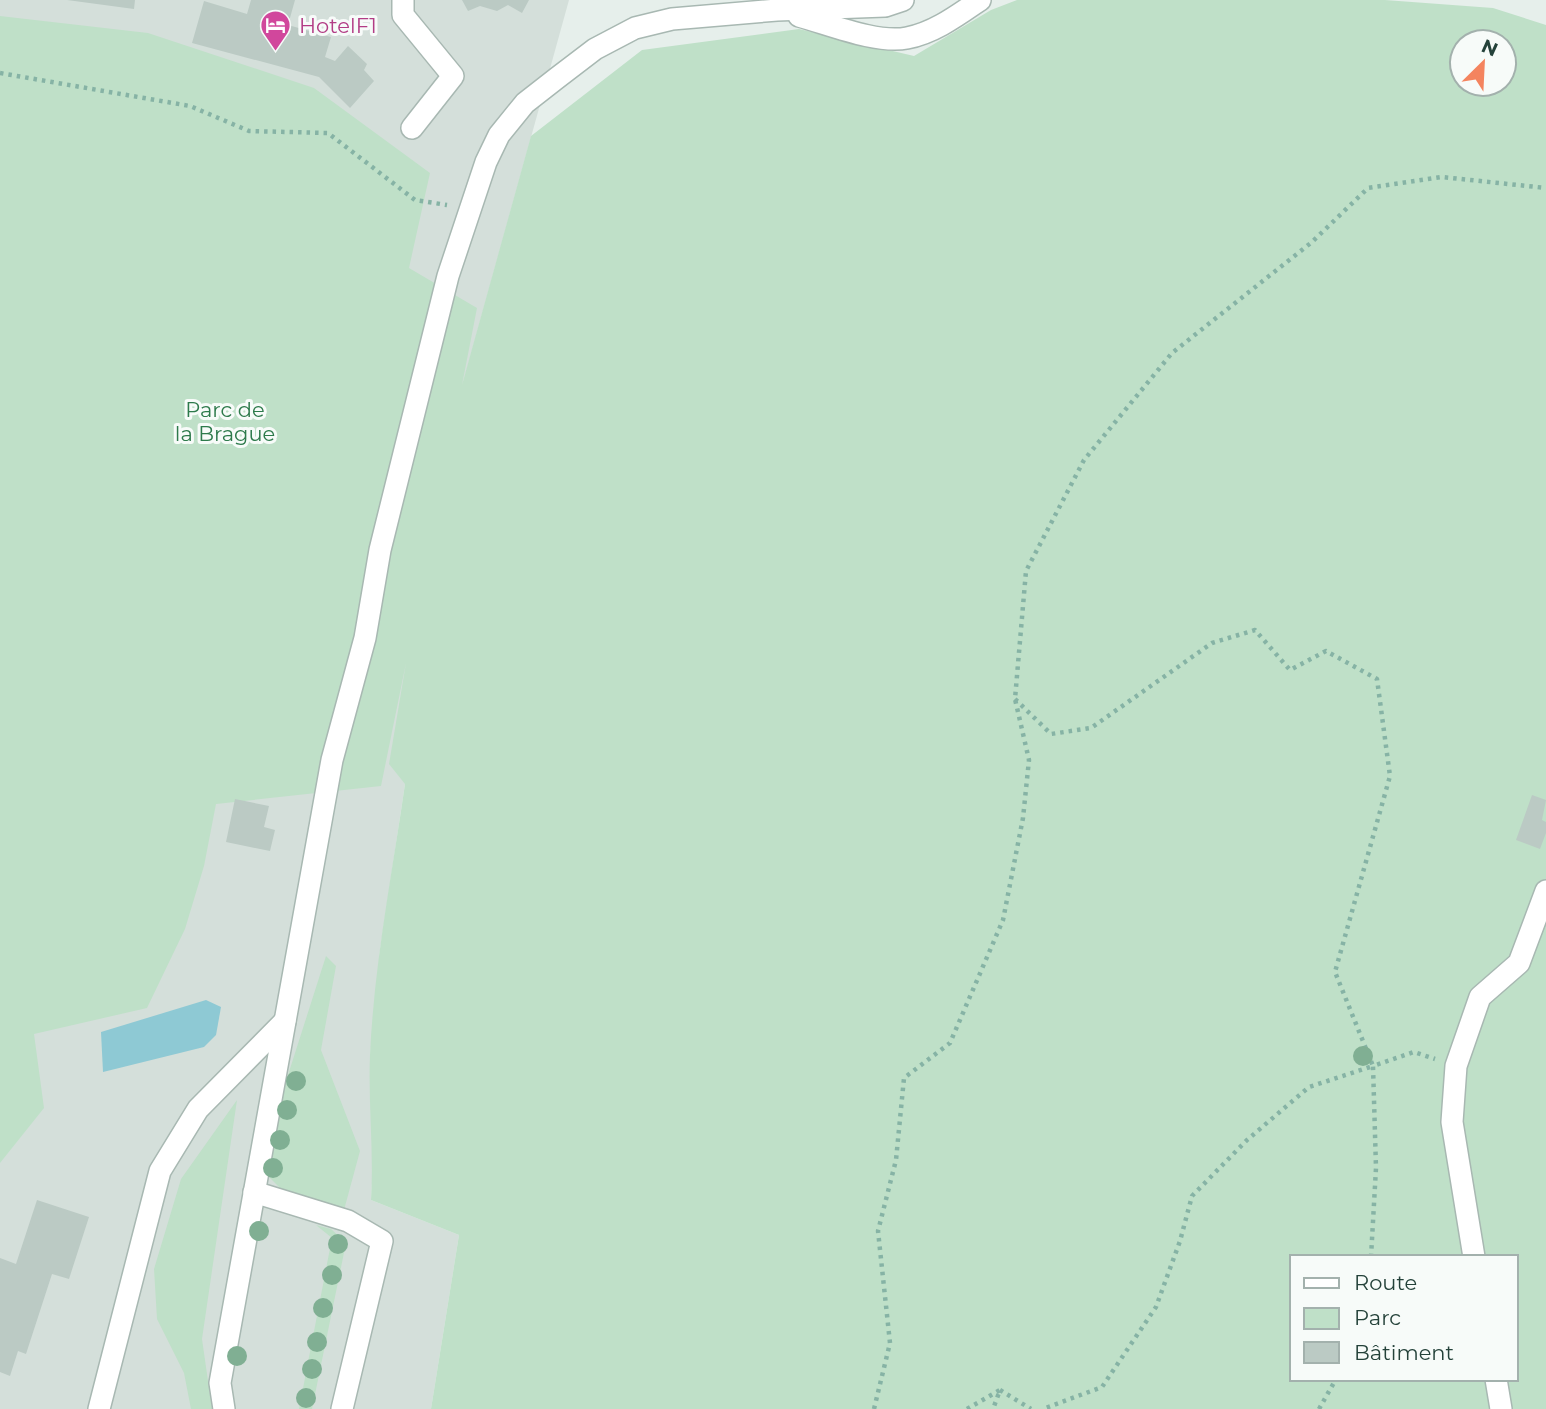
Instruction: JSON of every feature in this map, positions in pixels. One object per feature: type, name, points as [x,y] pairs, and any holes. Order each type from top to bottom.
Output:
[{"type":"lane","points":[[403,0],[403,15],[453,76],[412,128]]},
{"type":"lane","points":[[224,1409],[220,1383],[332,760],[365,638],[380,550],[423,373],[469,209],[486,162],[511,118],[595,49],[635,29],[672,19],[777,10],[885,6],[903,0]]},
{"type":"lane","points":[[777,10],[876,36],[906,38],[939,26],[980,0]]},
{"type":"lane","points":[[1474,1255],[1451,1122],[1456,1066],[1480,997],[1519,963],[1546,891]]},
{"type":"lane","points":[[99,1409],[160,1171],[198,1109],[285,1021]]},
{"type":"lane","points":[[254,1192],[348,1221],[383,1241],[342,1409]]},
{"type":"lane","points":[[1496,1381],[1501,1409]]},
{"type":"path","points":[[0,73],[190,106],[249,131],[328,132],[415,200],[469,209]]},
{"type":"path","points":[[874,1409],[890,1343],[878,1231],[896,1160],[904,1078],[950,1043],[1003,920],[1023,818],[1029,760],[1015,699],[1026,571],[1084,460],[1172,354],[1312,242],[1368,188],[1442,177],[1546,187]]},
{"type":"path","points":[[1015,699],[1051,734],[1091,728],[1212,643],[1255,630],[1290,670],[1326,651],[1377,679],[1390,776],[1335,972],[1373,1066],[1376,1168],[1371,1255]]},
{"type":"path","points":[[1043,1409],[1102,1387],[1156,1307],[1192,1196],[1247,1140],[1309,1087],[1414,1052],[1456,1066]]},
{"type":"path","points":[[1319,1409],[1334,1381]]},
{"type":"path","points":[[967,1409],[1000,1390]]},
{"type":"path","points":[[993,1409],[1000,1390]]},
{"type":"path","points":[[1000,1390],[1031,1409]]},
{"type":"shaded area","points":[[0,0],[569,0],[440,466],[405,784],[380,950],[370,1057],[374,1149],[371,1200],[459,1235],[431,1409],[0,1409]]},
{"type":"green space","name":"Parc de la Brague","points":[[1017,0],[1385,0],[1493,8],[1546,25],[1546,1409],[431,1409],[459,1235],[371,1200],[372,1021],[379,953],[405,784],[389,764],[406,663],[381,786],[216,804],[204,866],[185,929],[147,1008],[34,1034],[44,1108],[0,1163],[0,16],[148,33],[314,88],[430,173],[409,268],[477,308],[462,385],[531,136],[642,50],[799,29],[914,56],[991,10]]},
{"type":"green space","points":[[326,956],[336,966],[321,1050],[360,1151],[344,1210],[284,1192],[266,1174],[273,1122]]},
{"type":"green space","points":[[237,1100],[202,1339],[212,1409],[191,1409],[184,1373],[157,1319],[154,1269],[181,1179]]},
{"type":"green space","points":[[316,1225],[331,1229],[346,1243],[312,1409],[299,1409],[332,1238]]},
{"type":"water","points":[[206,1000],[221,1007],[216,1035],[204,1047],[103,1072],[101,1032]]},
{"type":"building","points":[[67,0],[135,0],[134,9]]},
{"type":"building","name":"HotelF1","points":[[251,0],[295,0],[288,25],[331,37],[325,57],[335,61],[348,46],[367,64],[364,70],[374,81],[350,108],[319,77],[192,43],[204,1],[247,14]]},
{"type":"building","points":[[462,0],[529,0],[522,13],[508,5],[497,11],[480,6],[468,11]]},
{"type":"building","points":[[1532,795],[1546,800],[1542,820],[1546,822],[1546,833],[1540,849],[1516,840]]},
{"type":"building","points":[[235,799],[269,806],[264,827],[275,830],[270,851],[226,842]]},
{"type":"building","points":[[37,1200],[89,1217],[69,1279],[52,1274],[26,1354],[18,1351],[10,1376],[0,1372],[0,1258],[16,1264]]},
{"type":"place","name":"HotelF1","points":[[276,52]]}]
